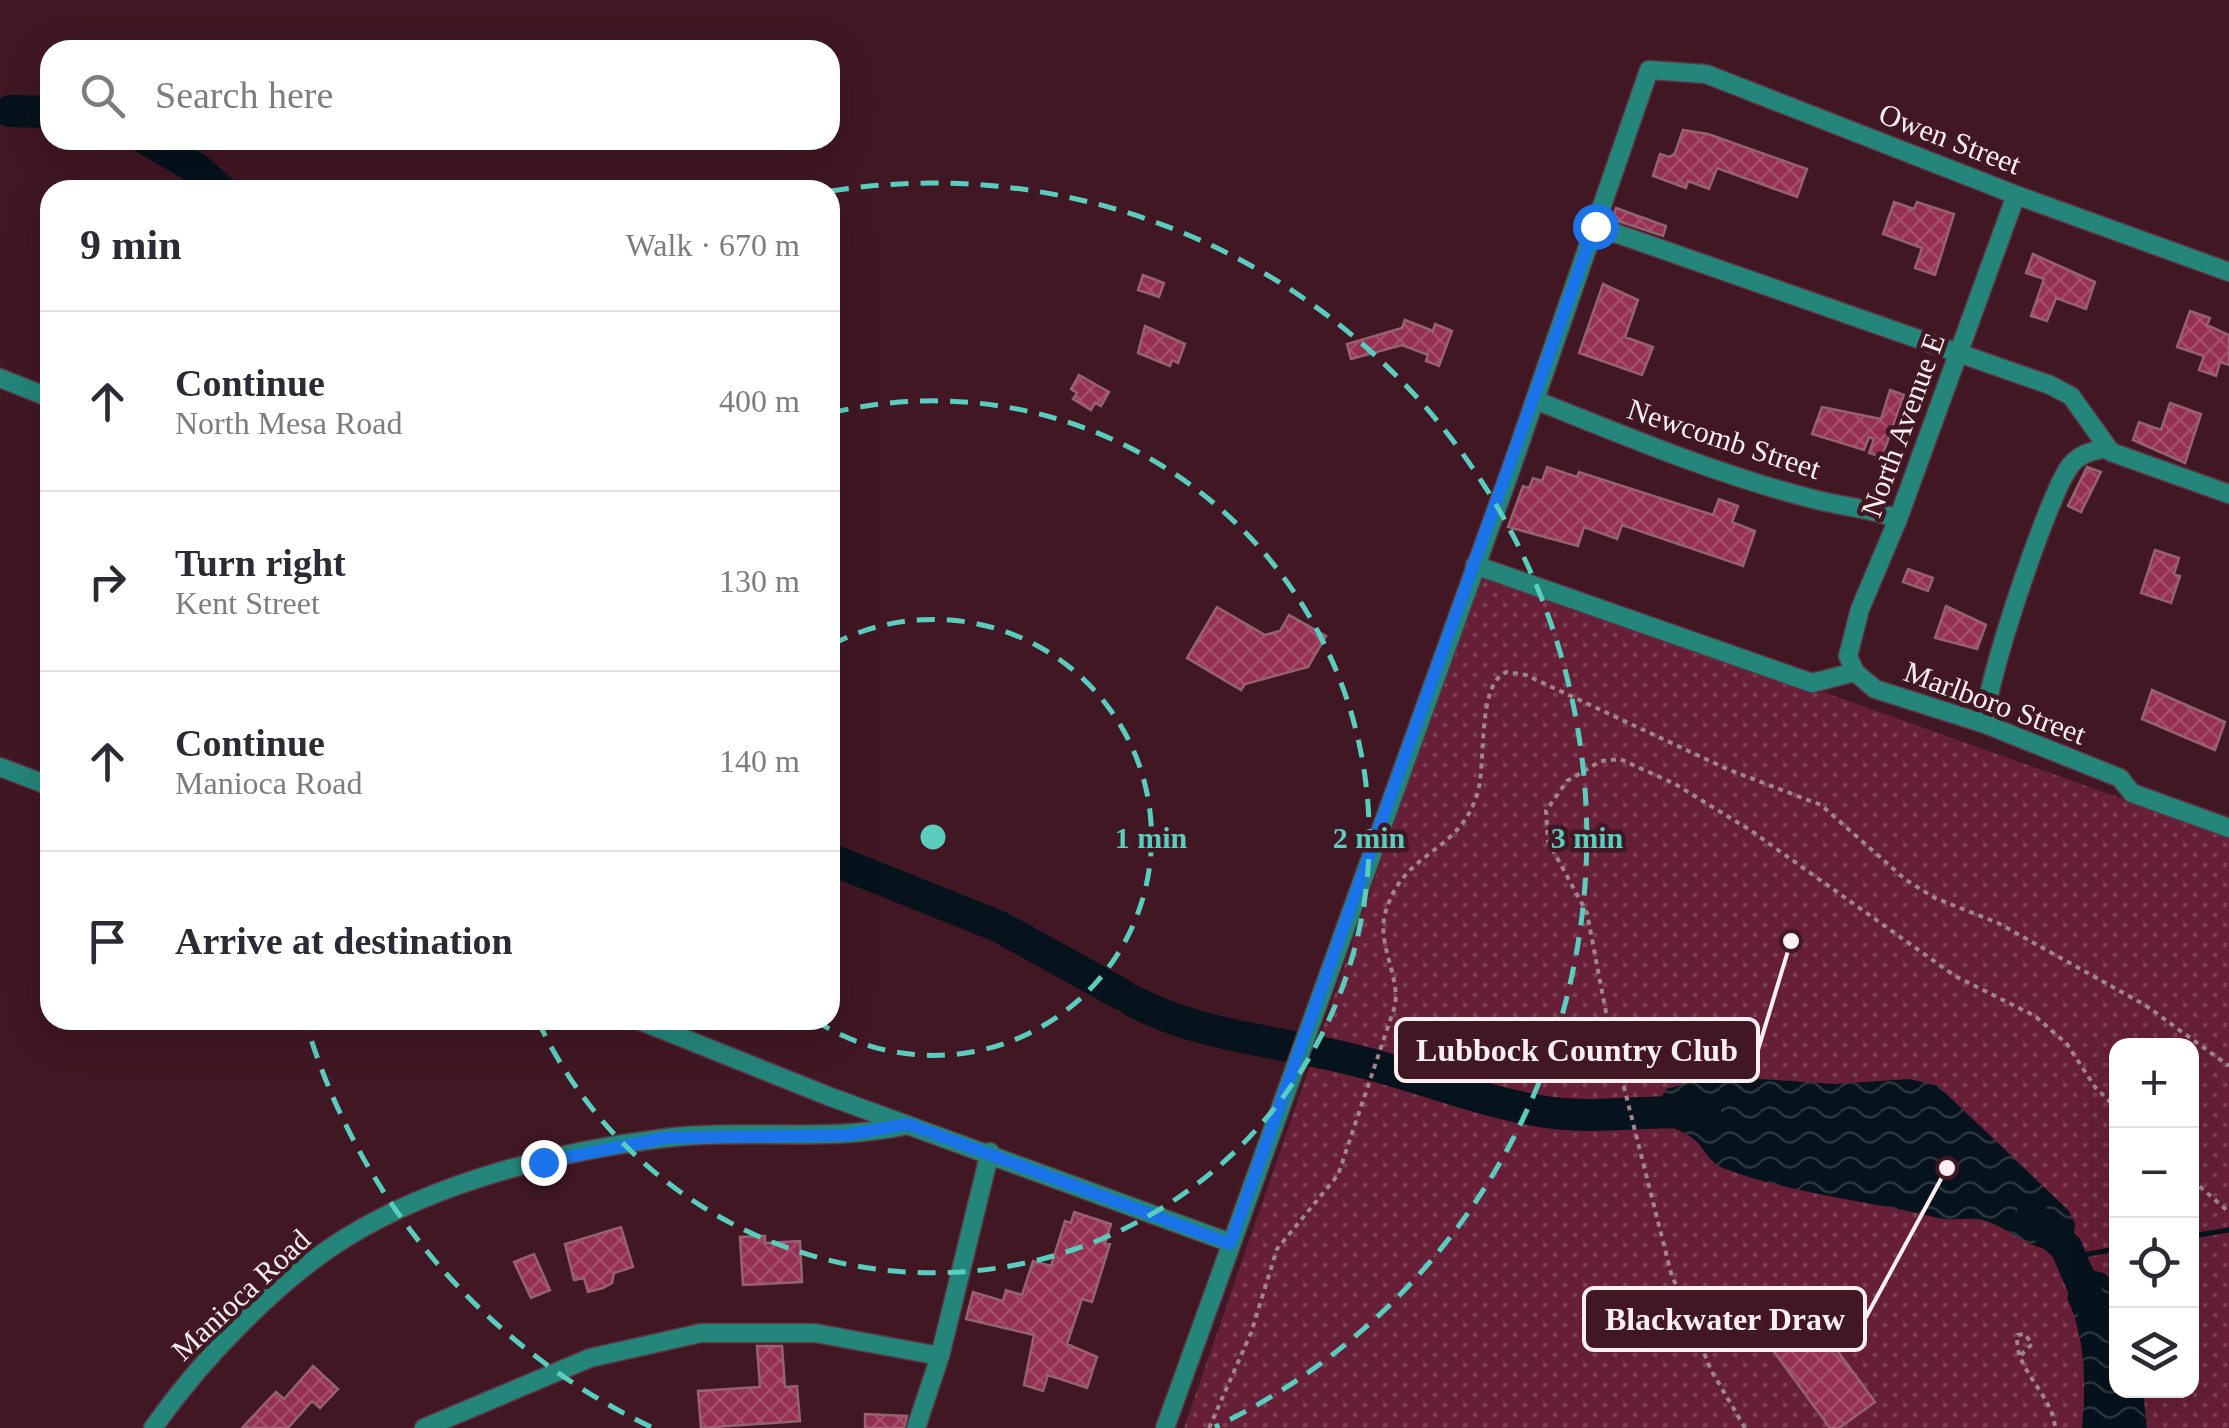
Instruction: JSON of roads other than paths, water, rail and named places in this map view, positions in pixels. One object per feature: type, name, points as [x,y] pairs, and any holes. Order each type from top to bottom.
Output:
[{"type":"street","name":"Owen Street","points":[[1595,226],[1648,70],[1706,74],[2016,195],[2229,272]]},
{"type":"street","name":"North Avenue E","points":[[1856,672],[1848,656],[1849,644],[2016,195]]},
{"type":"street","points":[[1165,1428],[1595,226],[2071,396],[2107,448],[2229,494]]},
{"type":"street","points":[[0,378],[40,394]]},
{"type":"street","name":"Newcomb Street","points":[[1535,400],[1693,462],[1818,500],[1869,508],[1898,518]]},
{"type":"street","points":[[1985,724],[1989,684],[2041,532],[2068,468],[2080,456],[2107,448]]},
{"type":"street","points":[[1476,565],[1812,684],[1856,672]]},
{"type":"street","name":"Marlboro Street","points":[[1856,672],[1875,688],[1985,724],[2120,778],[2132,793],[2229,828]]},
{"type":"street","points":[[0,766],[40,782]]},
{"type":"street","points":[[664,1030],[1230,1244]]},
{"type":"street","name":"Manioca Road","points":[[153,1428],[202,1367],[310,1265],[346,1237],[433,1196],[543,1162],[665,1138],[847,1135],[908,1124]]},
{"type":"street","points":[[916,1428],[940,1356],[990,1152]]},
{"type":"street","points":[[424,1428],[590,1358],[701,1334],[815,1334],[940,1356]]},
{"type":"water","points":[[1716,1076],[1836,1084],[1909,1079],[1938,1086],[2069,1211],[2075,1224],[2073,1240],[2062,1247],[2039,1247],[1983,1220],[1938,1218],[1775,1184],[1718,1166],[1692,1138],[1664,1121],[1660,1100],[1666,1089]]},
{"type":"water","points":[[2085,1269],[2109,1278],[2109,1398],[2144,1398],[2147,1428],[2082,1428],[2083,1362],[2078,1329],[2067,1298],[2075,1274]]},
{"type":"waterway","points":[[10,111],[40,112]]},
{"type":"waterway","points":[[165,150],[209,180]]},
{"type":"waterway","points":[[840,863],[1000,927],[1121,994]]},
{"type":"waterway","points":[[1133,1001],[1186,1023],[1354,1060],[1528,1109],[1572,1115],[1705,1113]]},
{"type":"waterway","points":[[2032,1217],[2066,1247],[2094,1312]]},
{"type":"waterway","points":[[2199,1235],[2229,1230]]},
{"type":"waterway","points":[[2072,1257],[2109,1250]]},
{"type":"place","name":"Lubbock Country Club","points":[[1791,941]]},
{"type":"place","name":"Blackwater Draw","points":[[1947,1168]]}]
